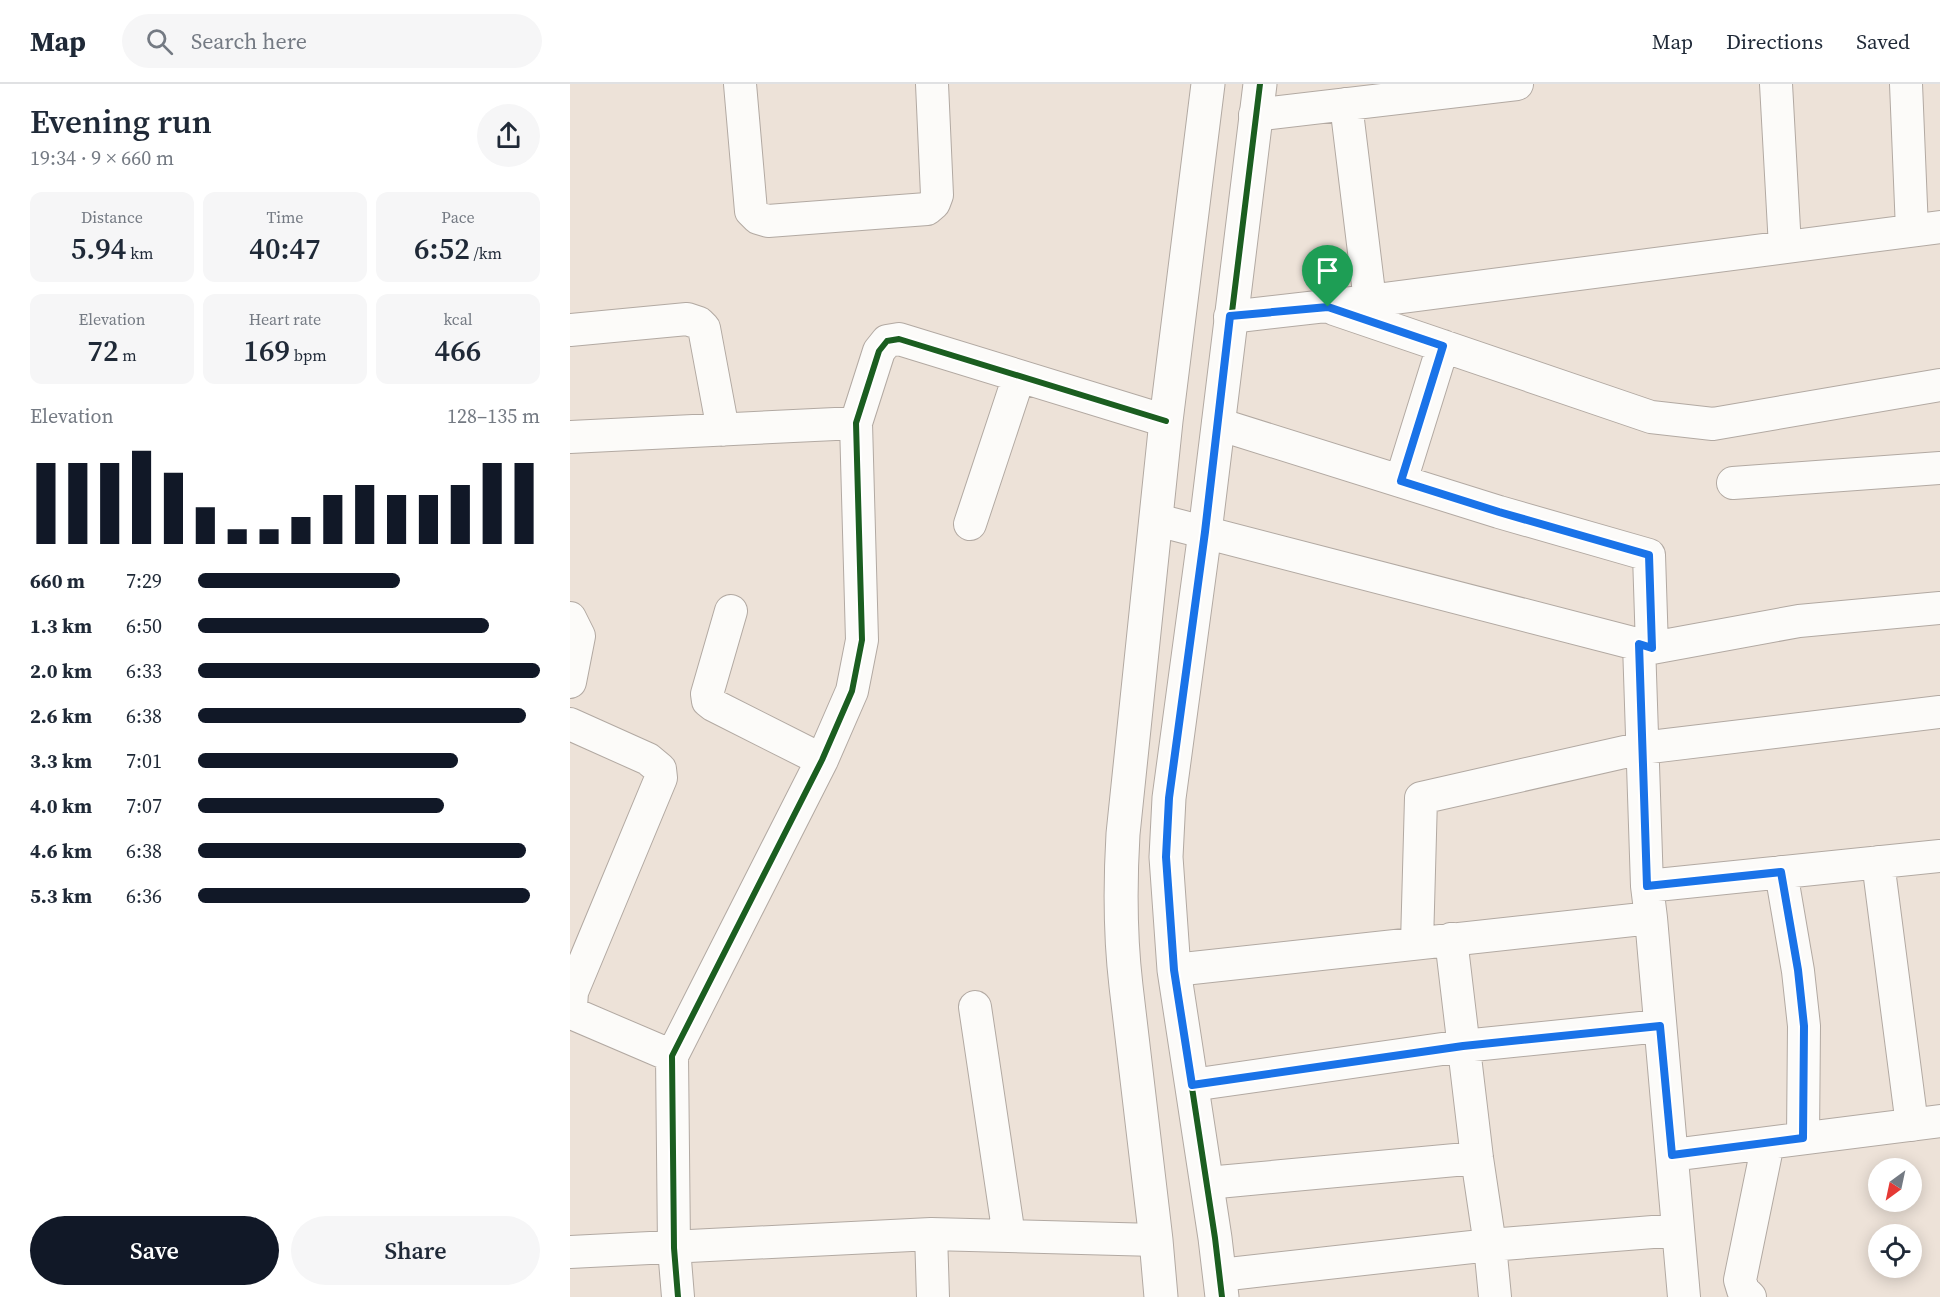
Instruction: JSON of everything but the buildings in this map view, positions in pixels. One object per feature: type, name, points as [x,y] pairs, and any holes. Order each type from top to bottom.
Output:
[{"type":"street","points":[[740,84],[752,211],[758,218],[768,221],[927,209],[934,203],[937,195],[932,84]]},
{"type":"street","points":[[1161,1297],[1125,986],[1120,895],[1123,834],[1166,421],[1208,84]]},
{"type":"street","points":[[1517,84],[1346,104],[1258,99],[1205,532],[1169,798],[1166,857],[1174,970],[1221,1286],[1490,1245],[1678,1230]]},
{"type":"street","points":[[1776,84],[1785,247]]},
{"type":"street","points":[[1230,316],[1370,302],[1926,229],[1906,84]]},
{"type":"street","points":[[1346,104],[1370,302]]},
{"type":"street","points":[[1328,307],[1652,417],[1713,424],[1940,385]]},
{"type":"street","points":[[570,330],[687,319],[699,323],[704,328],[723,430]]},
{"type":"street","points":[[678,1297],[674,1248],[672,1056],[822,760],[852,691],[862,640],[856,423],[879,351],[887,341],[899,339],[1166,421]]},
{"type":"street","points":[[1401,481],[1443,346]]},
{"type":"street","points":[[970,524],[1019,376]]},
{"type":"street","points":[[570,437],[856,423]]},
{"type":"street","points":[[1218,424],[1499,512],[1649,555],[1642,748],[1647,886],[1684,1297]]},
{"type":"street","points":[[1733,483],[1940,468]]},
{"type":"street","points":[[1157,520],[1645,646],[1799,621],[1940,608]]},
{"type":"street","points":[[731,611],[707,694],[708,701],[822,760]]},
{"type":"street","points":[[570,618],[579,636],[570,681]]},
{"type":"street","points":[[1417,943],[1420,798],[1642,748],[1940,712]]},
{"type":"street","points":[[570,724],[648,759],[660,768],[661,778],[572,992],[571,1007],[576,1015],[672,1056]]},
{"type":"street","points":[[1647,886],[1940,856]]},
{"type":"street","points":[[1672,1155],[1926,1123],[1878,862]]},
{"type":"street","points":[[1781,872],[1798,970],[1804,1026],[1803,1138]]},
{"type":"street","points":[[1174,970],[1651,918]]},
{"type":"street","points":[[1451,939],[1495,1297]]},
{"type":"street","points":[[975,1007],[1009,1236]]},
{"type":"street","points":[[1192,1085],[1463,1046],[1660,1026]]},
{"type":"street","points":[[1750,1297],[1743,1290],[1740,1280],[1768,1143]]},
{"type":"street","points":[[1207,1183],[1477,1158]]},
{"type":"street","points":[[570,1252],[931,1234],[1156,1240]]},
{"type":"street","points":[[931,1234],[933,1297]]},
{"type":"cycle path","points":[[1222,1297],[1174,970],[1166,857],[1169,798],[1205,532],[1260,84]]},
{"type":"cycle path","points":[[678,1297],[674,1248],[672,1056],[822,760],[852,691],[862,640],[856,423],[879,351],[887,341],[899,339],[1166,421]]},
{"type":"route","points":[[1328,307],[1443,346],[1401,481],[1649,555],[1652,648],[1639,644],[1647,886],[1781,872],[1798,970],[1804,1026],[1803,1138],[1672,1155],[1660,1026],[1463,1046],[1192,1085],[1174,970],[1166,857],[1169,798],[1205,532],[1230,316],[1328,307]]}]
